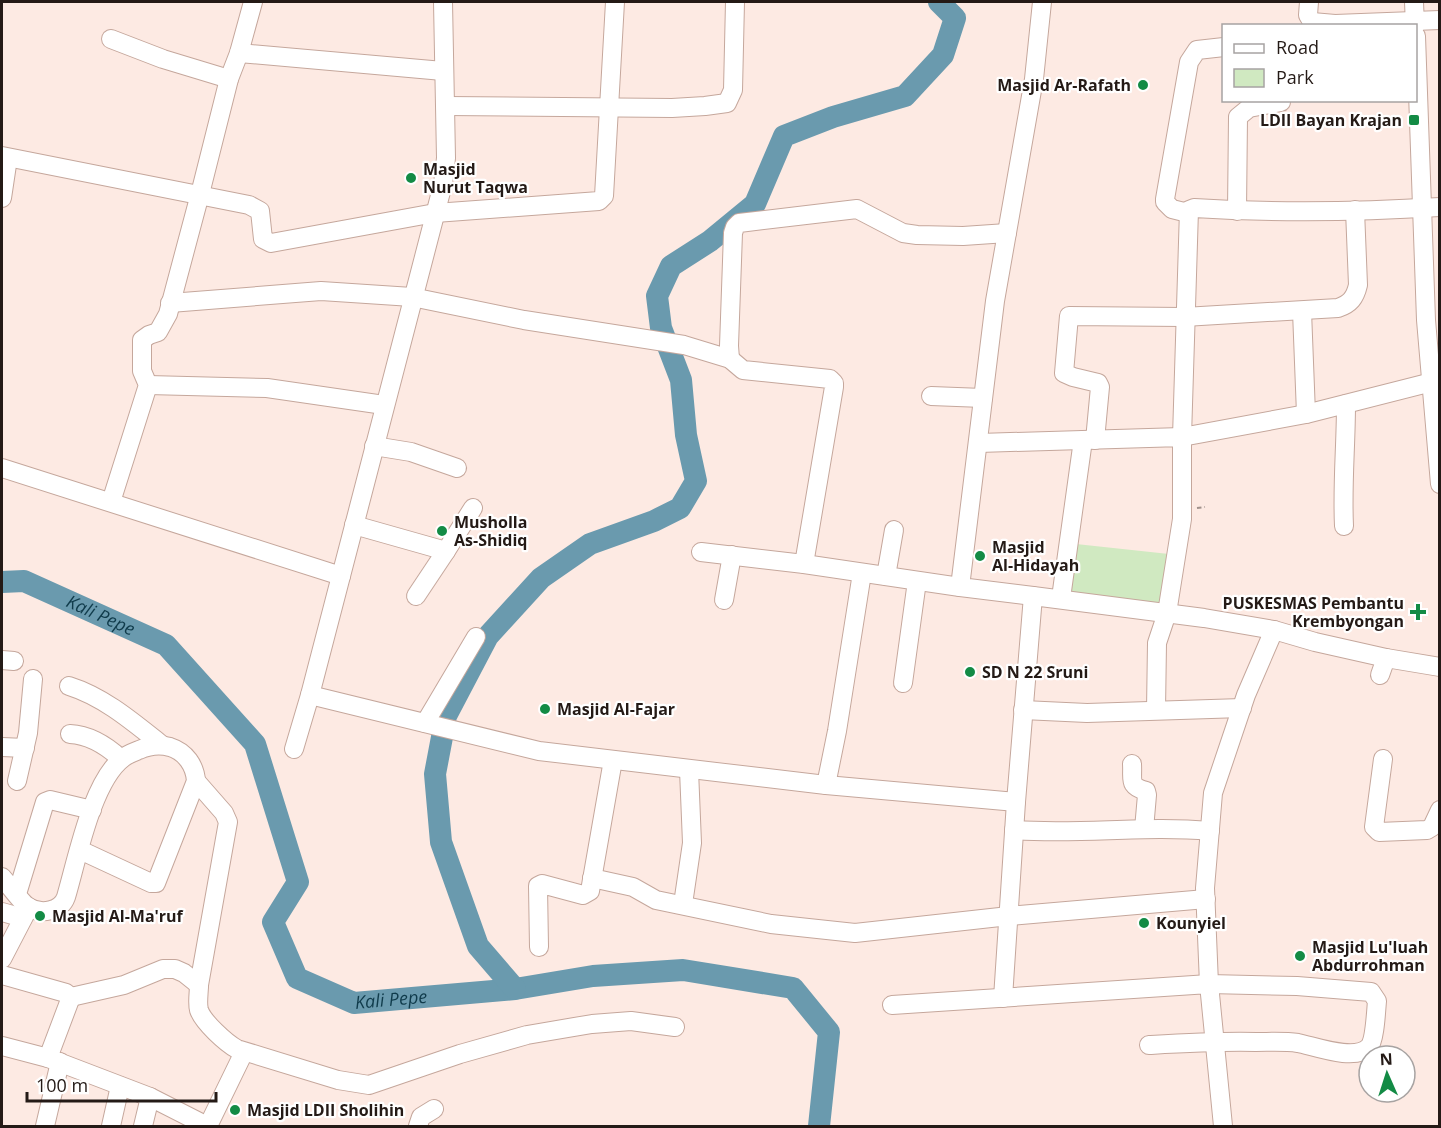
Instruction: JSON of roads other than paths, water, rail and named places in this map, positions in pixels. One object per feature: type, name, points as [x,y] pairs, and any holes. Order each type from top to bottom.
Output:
[{"type":"street","points":[[111,502],[148,385],[142,371],[142,340],[161,329],[170,303],[229,79],[239,53],[253,2]]},
{"type":"street","points":[[294,749],[310,695],[445,171],[443,2]]},
{"type":"street","points":[[2,198],[5,157],[200,194],[256,207],[262,216],[263,239],[271,243],[435,213],[602,200],[615,2]]},
{"type":"street","points":[[446,106],[609,108],[705,106],[726,103],[733,90],[735,2]]},
{"type":"street","points":[[960,587],[995,301],[1034,79],[1042,2]]},
{"type":"street","points":[[1309,2],[1310,24],[1335,24]]},
{"type":"street","points":[[1414,2],[1415,24]]},
{"type":"street","points":[[1417,27],[1440,20]]},
{"type":"street","points":[[111,39],[229,79]]},
{"type":"street","points":[[1188,213],[1172,209],[1165,199],[1189,62],[1197,50],[1222,47]]},
{"type":"street","points":[[1417,50],[1431,207],[1426,320],[1436,381],[1440,484]]},
{"type":"street","points":[[239,53],[443,71]]},
{"type":"street","points":[[1237,211],[1238,117],[1248,108],[1281,102]]},
{"type":"street","points":[[1156,710],[1157,643],[1167,613],[1182,519],[1184,317],[1189,210],[1194,208],[1237,211],[1355,210],[1431,207]]},
{"type":"street","points":[[730,359],[735,227],[740,223],[856,209],[903,233],[952,236],[1007,233]]},
{"type":"street","points":[[1061,598],[1100,387],[1095,381],[1072,377],[1064,373],[1069,316],[1184,317],[1338,308],[1348,304],[1355,295],[1358,285],[1355,210]]},
{"type":"street","points":[[170,303],[321,291],[412,297],[524,320],[684,345],[730,359],[743,370],[830,380],[834,383],[804,564]]},
{"type":"street","points":[[1302,310],[1306,414]]},
{"type":"street","points":[[979,443],[1182,436],[1306,414],[1436,381]]},
{"type":"street","points":[[148,385],[267,388],[384,405]]},
{"type":"street","points":[[930,396],[983,398]]},
{"type":"street","points":[[1344,526],[1342,482],[1346,447],[1346,404]]},
{"type":"street","points":[[374,446],[411,452],[457,468]]},
{"type":"street","points":[[2,468],[340,576]]},
{"type":"street","points":[[416,596],[473,507]]},
{"type":"street","points":[[354,525],[446,551]]},
{"type":"street","points":[[886,576],[894,530]]},
{"type":"street","points":[[701,552],[1167,613],[1274,630],[1315,642],[1383,667],[1440,667]]},
{"type":"street","points":[[724,600],[732,555]]},
{"type":"street","points":[[826,785],[837,731],[862,573]]},
{"type":"street","points":[[903,682],[918,581]]},
{"type":"street","points":[[1004,998],[1016,802],[1033,596]]},
{"type":"street","points":[[1223,1126],[1209,984],[1206,900],[1213,793],[1242,708],[1274,630]]},
{"type":"street","points":[[427,724],[476,637]]},
{"type":"street","points":[[17,781],[32,706],[33,679]]},
{"type":"street","points":[[69,686],[121,712],[162,745]]},
{"type":"street","points":[[310,695],[539,751],[826,785],[1016,802]]},
{"type":"street","points":[[1023,710],[1058,713],[1242,708]]},
{"type":"street","points":[[70,734],[88,737],[113,751],[121,759]]},
{"type":"street","points":[[2,912],[23,906],[51,911],[63,904],[92,810],[104,781],[121,759],[148,746],[162,745],[176,749],[189,760],[195,772],[196,781],[156,882],[151,883],[80,850]]},
{"type":"street","points":[[2,747],[25,748]]},
{"type":"street","points":[[1383,759],[1374,827],[1376,830],[1379,832],[1427,830],[1432,827],[1440,810]]},
{"type":"street","points":[[539,947],[538,886],[542,884],[583,895],[590,891],[613,760]]},
{"type":"street","points":[[1132,764],[1133,784],[1135,788],[1146,791],[1147,795],[1144,829]]},
{"type":"street","points":[[683,904],[692,843],[689,770]]},
{"type":"street","points":[[196,781],[224,813],[228,822],[201,976],[199,1008],[205,1019],[226,1042],[244,1053],[338,1080],[369,1084],[459,1054],[527,1035],[592,1024],[631,1021],[675,1027]]},
{"type":"street","points":[[2,959],[23,906],[45,802],[50,800],[92,810]]},
{"type":"street","points":[[1014,830],[1045,832],[1144,829],[1210,831]]},
{"type":"street","points":[[2,877],[23,906]]},
{"type":"street","points":[[592,878],[633,887],[656,900],[771,924],[855,933],[1009,916],[1206,900]]},
{"type":"street","points":[[71,997],[124,985],[163,969],[176,969],[201,976]]},
{"type":"street","points":[[2,975],[66,993],[71,997]]},
{"type":"street","points":[[892,1005],[1209,984],[1297,986],[1365,991],[1371,992],[1377,1001],[1372,1041],[1369,1047],[1360,1051],[1328,1052],[1290,1042],[1149,1045]]},
{"type":"street","points":[[45,1126],[54,1060],[71,997]]},
{"type":"street","points":[[2,1046],[54,1060],[150,1097],[207,1126],[244,1053]]},
{"type":"street","points":[[111,1126],[120,1086]]},
{"type":"street","points":[[143,1126],[150,1097]]},
{"type":"street","points":[[418,1126],[421,1117],[434,1109]]},
{"type":"waterway","points":[[515,989],[478,946],[441,842],[435,774],[446,716],[488,636],[541,578],[590,544],[654,521],[680,508],[696,481],[686,435],[681,380],[661,328],[657,296],[671,266],[710,241],[755,204],[784,136],[833,117],[905,96],[943,55],[955,18],[939,2]]},
{"type":"waterway","name":"Kali Pepe","points":[[2,582],[24,581],[166,645],[255,744],[298,882],[273,922],[297,978],[354,1003],[515,989],[593,976],[683,970],[793,988],[829,1032],[819,1126]]},
{"type":"place","name":"Masjid Ar-Rafath","points":[[1143,85]]},
{"type":"place","name":"LDII Bayan Krajan","points":[[1414,120]]},
{"type":"place","name":"Masjid Nurut Taqwa","points":[[411,178]]},
{"type":"place","name":"Musholla As-Shidiq","points":[[442,531]]},
{"type":"place","name":"Masjid Al-Hidayah","points":[[980,556]]},
{"type":"place","name":"PUSKESMAS Pembantu Krembyongan","points":[[1418,612]]},
{"type":"place","name":"SD N 22 Sruni","points":[[970,672]]},
{"type":"place","name":"Masjid Al-Fajar","points":[[545,709]]},
{"type":"place","name":"Masjid Al-Ma'ruf","points":[[40,916]]},
{"type":"place","name":"Kounyiel","points":[[1144,923]]},
{"type":"place","name":"Masjid Lu'luah Abdurrohman","points":[[1300,956]]},
{"type":"place","name":"Masjid LDII Sholihin","points":[[235,1110]]}]
